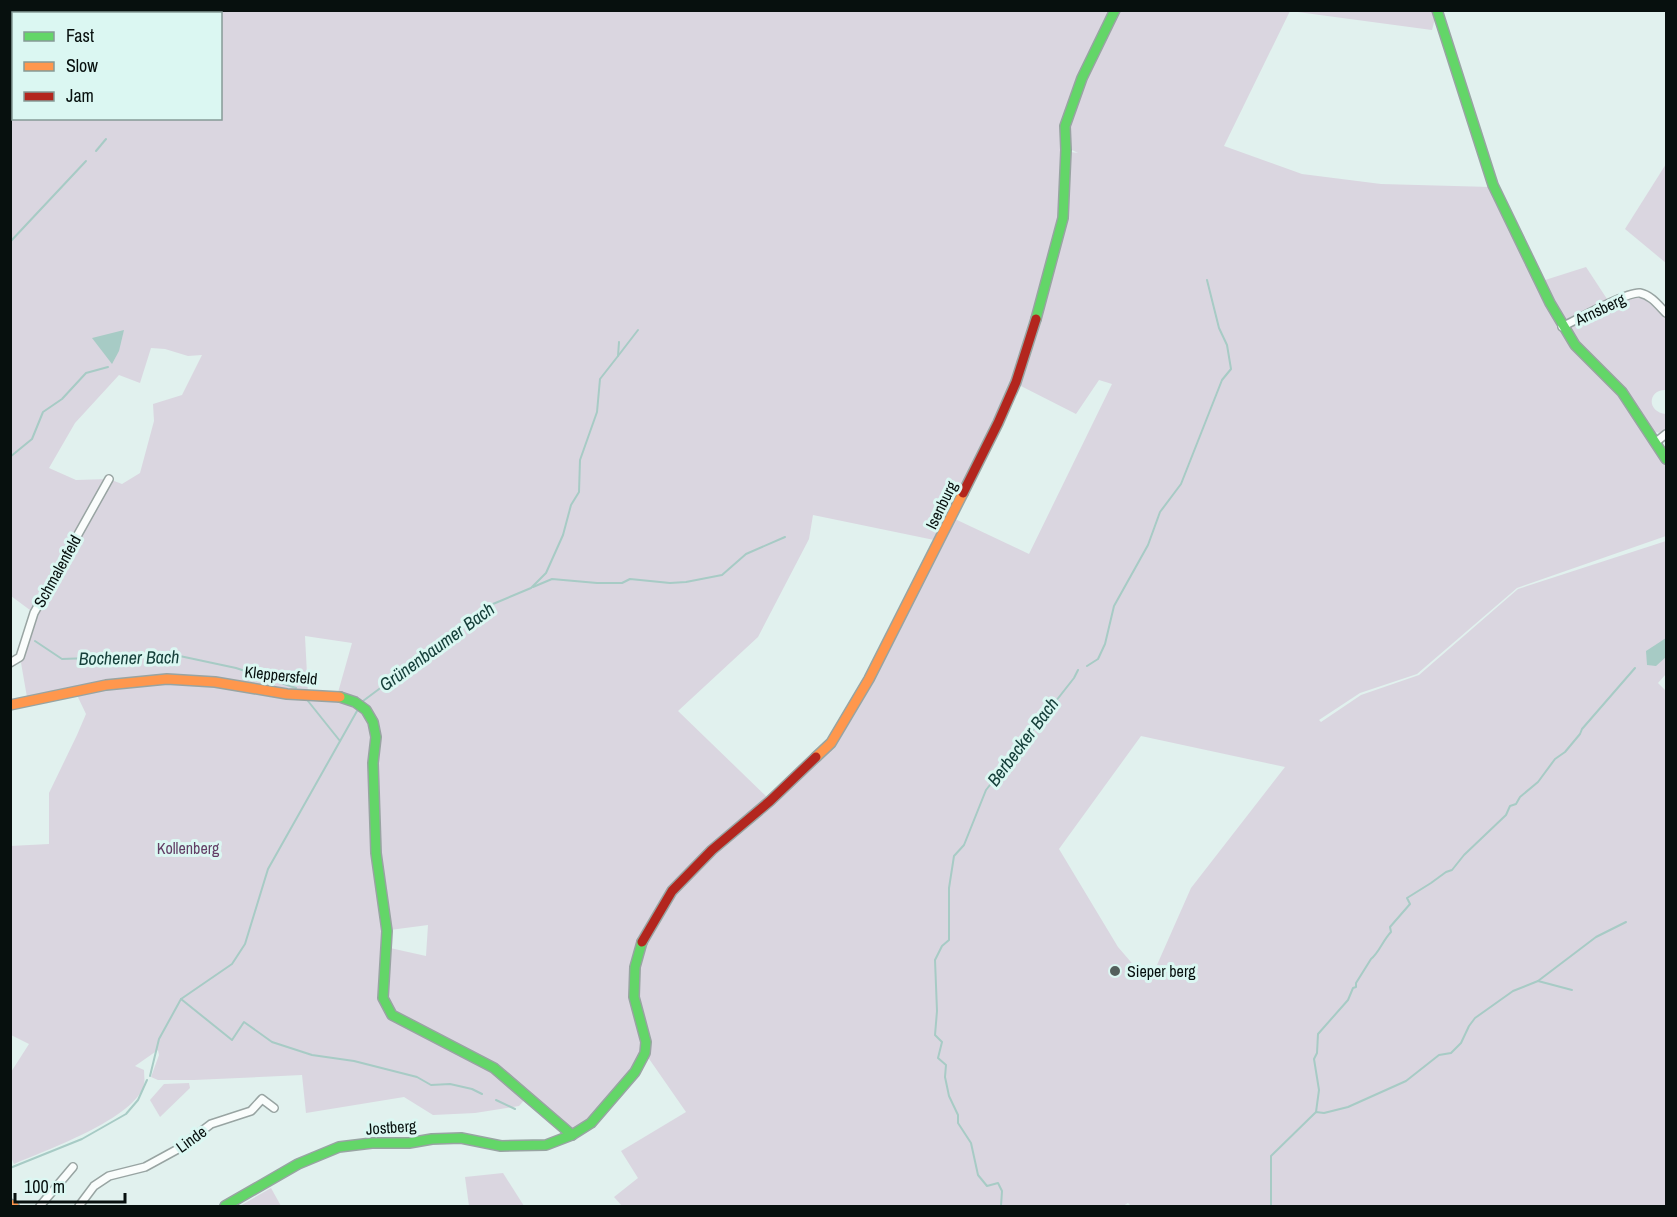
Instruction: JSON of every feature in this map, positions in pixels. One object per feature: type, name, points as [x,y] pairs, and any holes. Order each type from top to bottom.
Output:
[{"type":"street","name":"Isenburg","points":[[644,937],[672,891],[712,850],[770,801],[831,743],[854,706],[912,596],[1016,382],[1037,317],[1063,218],[1065,126],[1082,78],[1115,10]]},
{"type":"street","points":[[1437,10],[1493,185],[1562,327],[1586,356],[1622,392],[1666,459]]},
{"type":"street","name":"Arnsberg","points":[[1562,327],[1623,298],[1640,293],[1650,298],[1666,313]]},
{"type":"street","points":[[1656,442],[1666,434]]},
{"type":"street","name":"Schmalenfeld","points":[[10,663],[20,657],[34,613],[109,479]]},
{"type":"street","name":"Kleppersfeld","points":[[10,705],[106,685],[167,679],[215,682],[287,694],[337,696],[355,702],[366,710],[373,722],[376,736],[373,762],[376,852],[387,931],[382,998],[392,1015],[494,1068],[572,1135]]},
{"type":"street","name":"Jostberg","points":[[225,1206],[298,1164],[339,1147],[461,1138],[501,1146],[546,1145],[572,1135],[591,1123],[635,1072],[645,1053],[646,1042],[634,997],[635,967],[644,937]]},
{"type":"street","name":"Linde","points":[[81,1206],[94,1186],[108,1176],[145,1167],[178,1149],[211,1124],[251,1111],[262,1099],[274,1108]]},
{"type":"street","points":[[40,1206],[73,1167]]},
{"type":"green space","name":"Kollenberg","points":[[11,11],[1110,11],[1060,127],[1063,151],[1078,153],[1070,149],[1071,113],[1090,67],[1119,11],[1290,11],[1224,146],[1302,174],[1381,184],[1491,187],[1559,326],[1620,394],[1666,464],[1666,536],[1517,588],[1417,674],[1360,693],[1319,720],[1321,722],[1361,695],[1419,675],[1518,589],[1666,541],[1666,674],[1658,683],[1666,691],[1666,1206],[1131,1206],[1128,1203],[1123,1206],[622,1206],[614,1197],[638,1178],[621,1151],[686,1112],[645,1053],[591,1123],[572,1135],[527,1097],[519,1106],[475,1113],[433,1115],[404,1097],[306,1113],[302,1075],[158,1080],[151,1077],[159,1055],[158,1050],[135,1066],[144,1070],[144,1084],[138,1097],[125,1109],[88,1132],[14,1164],[10,1155],[11,1072],[29,1044],[11,1035],[10,846],[49,844],[49,793],[86,714],[76,693],[28,703],[20,657],[34,613],[11,596]],"holes":[[[151,348],[165,349],[188,356],[202,355],[182,395],[153,404],[154,421],[140,473],[122,484],[109,479],[76,480],[49,468],[75,423],[119,375],[140,383]],[[1099,380],[1112,384],[1029,554],[955,519],[1013,382],[1076,414]],[[813,515],[939,541],[831,743],[770,800],[678,711],[758,637],[809,539]],[[305,636],[352,643],[337,696],[308,694]],[[1141,736],[1285,767],[1191,888],[1149,983],[1118,947],[1059,849]],[[428,925],[426,956],[390,948],[390,930]]]},
{"type":"green space","points":[[1290,11],[1437,11],[1432,30]]},
{"type":"green space","points":[[1666,164],[1666,263],[1625,229]]},
{"type":"green space","points":[[1586,267],[1609,302],[1564,321],[1542,281]]},
{"type":"green space","points":[[1630,297],[1650,302],[1666,315],[1666,390],[1656,393],[1652,401],[1655,409],[1666,414],[1666,431],[1662,433],[1654,432],[1583,349],[1569,327]]},
{"type":"green space","points":[[189,1083],[190,1088],[160,1117],[150,1100],[164,1084]]},
{"type":"green space","points":[[503,1173],[524,1206],[469,1206],[465,1177]]},
{"type":"green space","points":[[271,1188],[281,1206],[240,1206]]},
{"type":"shaded area","points":[[124,330],[119,351],[112,364],[92,338]]},
{"type":"shaded area","points":[[1666,638],[1666,657],[1656,666],[1647,665],[1646,651]]},
{"type":"waterway","name":"Bochener Bach","points":[[96,151],[106,139]]},
{"type":"waterway","name":"Bochener Bach","points":[[10,242],[86,161]]},
{"type":"waterway","name":"Berbecker Bach","points":[[1087,666],[1098,659],[1105,644],[1114,606],[1148,545],[1160,512],[1181,484],[1222,380],[1231,369],[1227,345],[1219,328],[1207,280]]},
{"type":"waterway","points":[[618,356],[638,330]]},
{"type":"waterway","name":"Grünenbaumer Bach","points":[[363,701],[493,604],[531,588],[546,573],[563,535],[571,505],[579,492],[580,460],[597,412],[600,379],[618,356],[619,342]]},
{"type":"waterway","points":[[10,457],[32,439],[43,412],[62,399],[86,373],[108,367]]},
{"type":"waterway","points":[[533,587],[552,579],[597,583],[622,583],[630,579],[670,583],[722,575],[746,554],[785,537]]},
{"type":"waterway","name":"Bochener Bach","points":[[35,641],[62,659],[175,655],[236,668],[296,688]]},
{"type":"waterway","points":[[1316,1112],[1319,1090],[1314,1059],[1317,1053],[1318,1034],[1348,1000],[1371,959],[1391,932],[1390,927],[1410,904],[1407,898],[1452,870],[1464,855],[1506,815],[1510,806],[1516,804],[1520,797],[1538,782],[1555,759],[1565,752],[1635,668]]},
{"type":"waterway","name":"Berbecker Bach","points":[[1001,1206],[1002,1191],[998,1183],[987,1186],[978,1175],[971,1143],[958,1123],[958,1115],[949,1096],[945,1077],[946,1065],[938,1058],[942,1042],[935,1035],[937,1011],[935,960],[942,946],[949,940],[949,888],[954,856],[964,845],[986,790],[1078,670]]},
{"type":"waterway","name":"Bochener Bach","points":[[308,701],[340,741]]},
{"type":"waterway","name":"Grünenbaumer Bach","points":[[150,1076],[159,1039],[181,999],[232,964],[245,944],[268,869],[357,711]]},
{"type":"waterway","points":[[1271,1206],[1271,1156],[1316,1112],[1324,1113],[1348,1107],[1406,1081],[1439,1055],[1451,1053],[1461,1043],[1475,1018],[1513,991],[1538,981],[1596,937],[1626,922]]},
{"type":"waterway","points":[[1538,981],[1572,990]]},
{"type":"waterway","points":[[181,999],[232,1040],[244,1022],[272,1042],[312,1055],[354,1061],[417,1077],[431,1085],[450,1084],[482,1094]]},
{"type":"waterway","name":"Grünenbaumer Bach","points":[[10,1168],[82,1139],[126,1114],[138,1100],[147,1080]]},
{"type":"waterway","points":[[496,1100],[515,1109]]},
{"type":"traffic: fast","points":[[1036,319],[1063,218],[1065,126],[1082,78],[1115,10]]},
{"type":"traffic: fast","points":[[1437,10],[1493,185],[1550,303],[1575,345],[1622,392],[1666,459]]},
{"type":"traffic: fast","points":[[340,697],[355,702],[366,710],[373,722],[376,737],[373,763],[376,853],[387,931],[383,998],[392,1015],[494,1068],[572,1135]]},
{"type":"traffic: fast","points":[[225,1206],[298,1164],[339,1147],[461,1138],[501,1146],[546,1145],[572,1135],[591,1123],[635,1072],[645,1053],[646,1042],[634,997],[635,967],[642,942]]},
{"type":"traffic: slow","points":[[816,757],[831,743],[869,679],[963,493]]},
{"type":"traffic: slow","points":[[10,705],[106,685],[167,679],[215,682],[287,694],[340,697]]},
{"type":"traffic: slow","points":[[10,1204],[14,1206]]},
{"type":"traffic: jam","points":[[963,493],[1016,382],[1036,319]]},
{"type":"traffic: jam","points":[[642,942],[672,891],[712,850],[770,801],[816,757]]},
{"type":"place","name":"Sieper berg","points":[[1115,971]]}]
